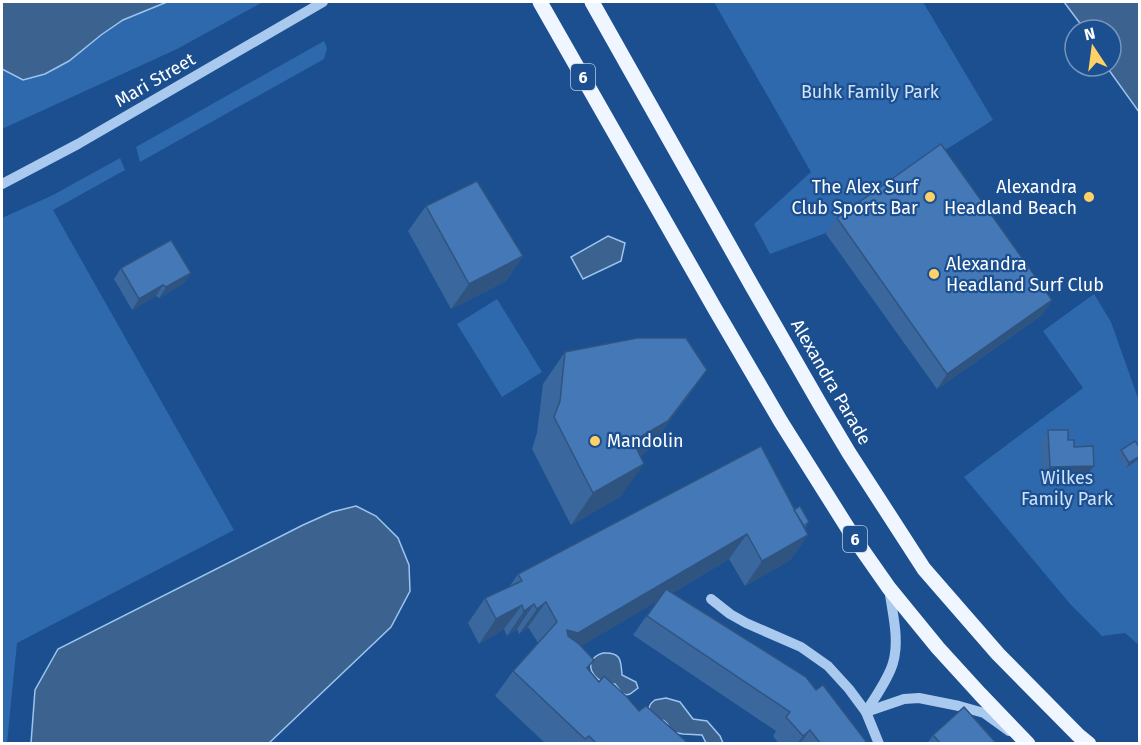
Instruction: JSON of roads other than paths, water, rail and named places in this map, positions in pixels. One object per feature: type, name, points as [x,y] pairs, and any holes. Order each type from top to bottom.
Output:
[{"type":"main road","name":"6","points":[[540,2],[781,422],[848,528],[889,588],[938,648],[1028,744]]},
{"type":"main road","name":"Alexandra Parade","points":[[592,2],[821,406],[924,569],[998,654],[1089,744]]},
{"type":"street","name":"Mari Street","points":[[2,184],[78,144],[323,2]]},
{"type":"street","points":[[866,712],[884,683],[893,662],[896,641],[889,588]]},
{"type":"street","points":[[711,598],[730,614],[801,647],[828,666],[866,712],[879,744]]},
{"type":"street","points":[[866,712],[904,699],[919,698],[984,713],[1028,744]]},
{"type":"place","name":"The Alex Surf Club Sports Bar","points":[[930,197]]},
{"type":"place","name":"Alexandra Headland Beach","points":[[1089,197]]},
{"type":"place","name":"Alexandra Headland Surf Club","points":[[934,274]]},
{"type":"place","name":"Mandolin","points":[[595,441]]},
{"type":"park label","name":"Buhk Family Park","points":[[870,92]]},
{"type":"park label","name":"Wilkes Family Park","points":[[1067,488]]}]
